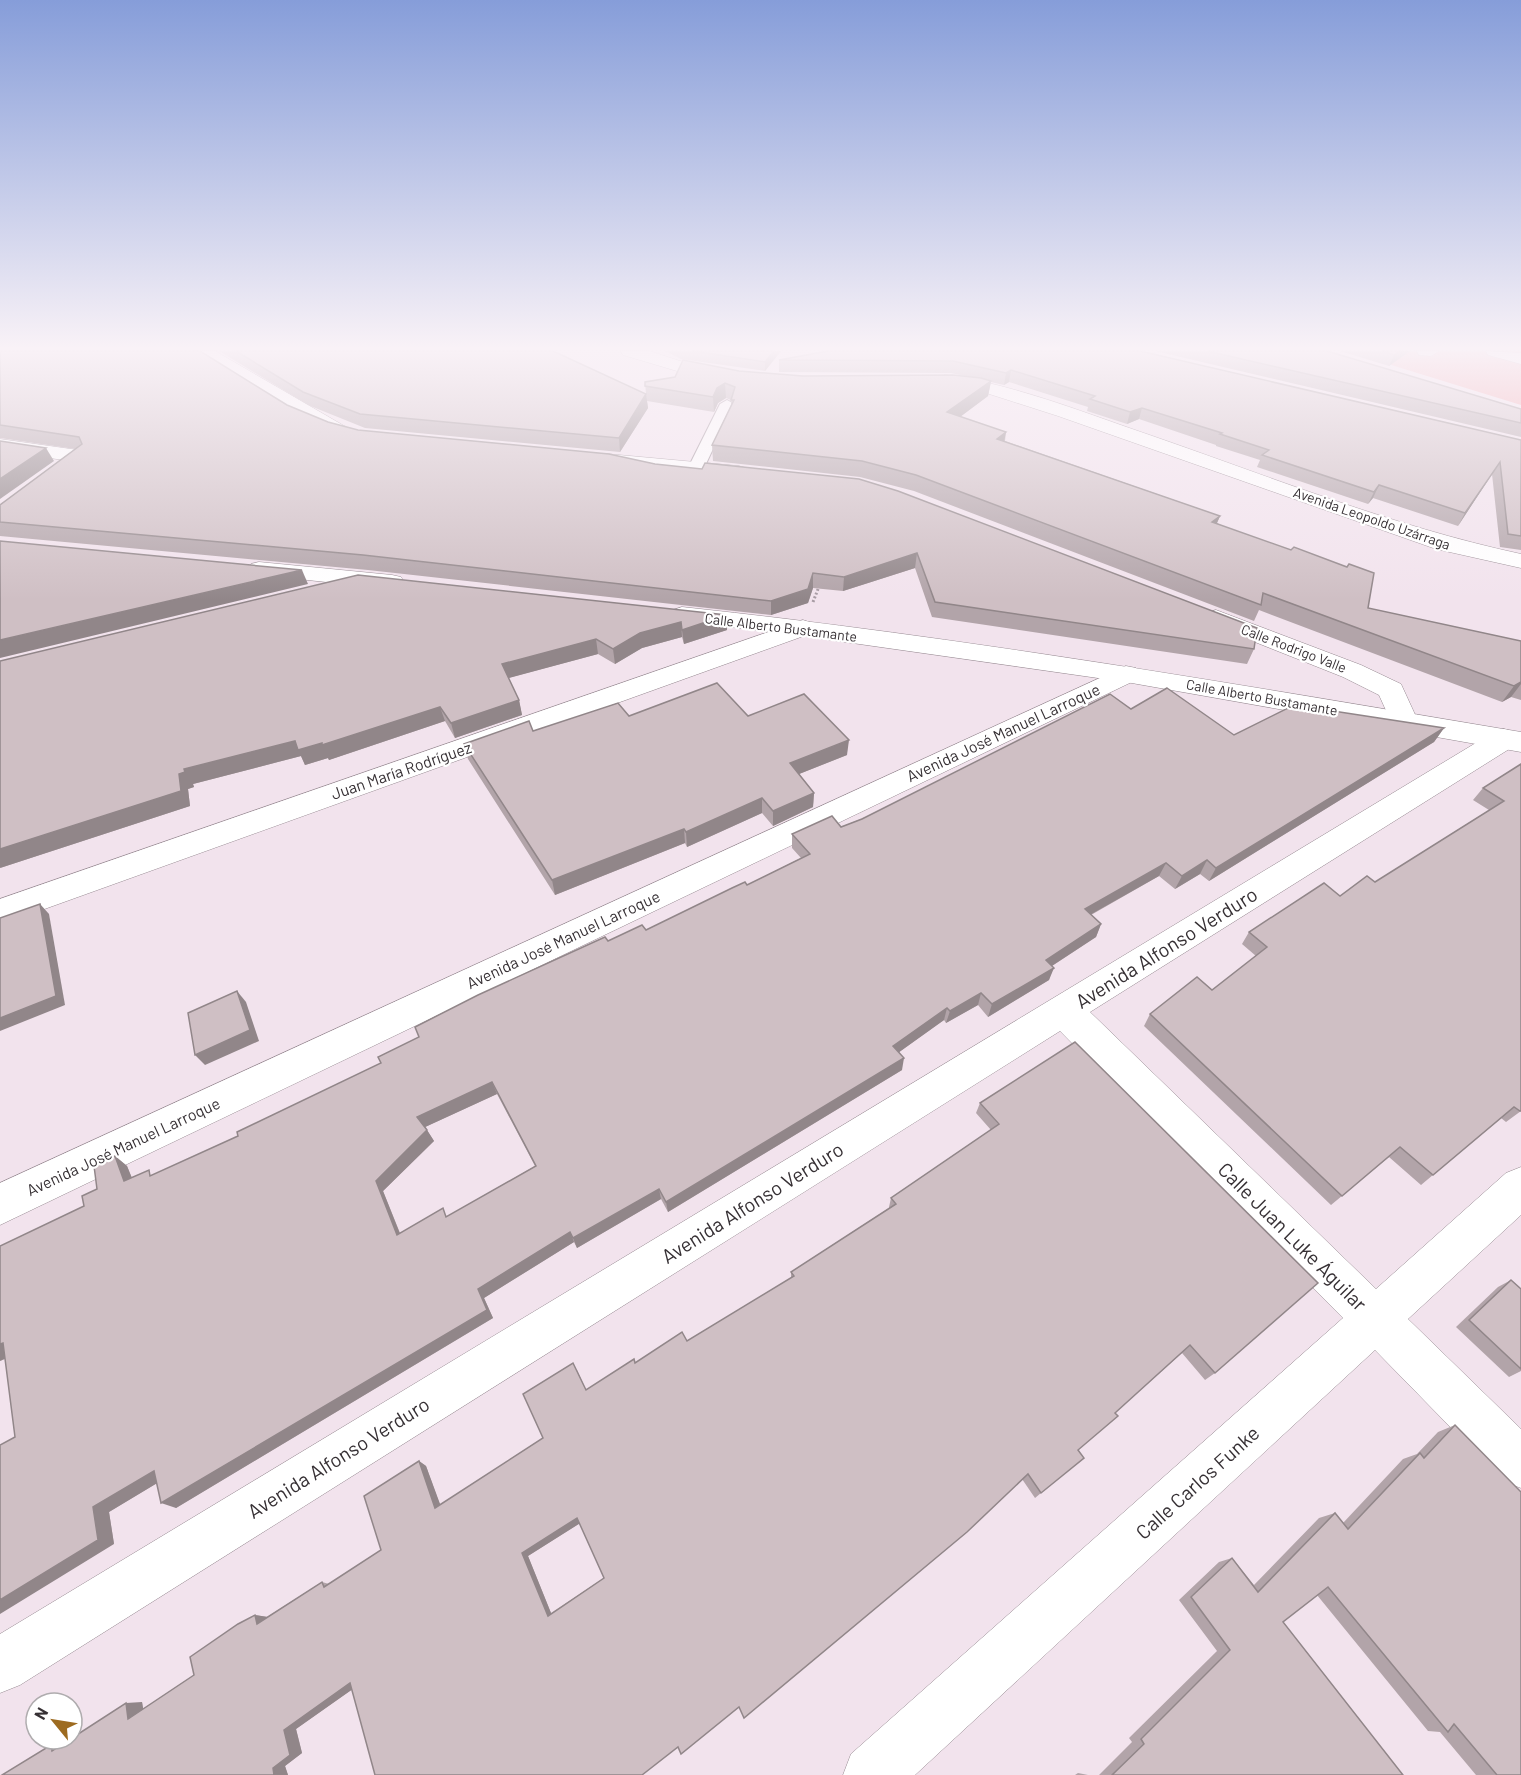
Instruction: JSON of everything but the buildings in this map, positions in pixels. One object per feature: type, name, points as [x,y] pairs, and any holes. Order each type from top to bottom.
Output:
[{"type":"street","points":[[353,434],[363,436]]},
{"type":"street","name":"Avenida Leopoldo Uzárraga","points":[[1128,434],[1444,543],[1521,561]]},
{"type":"street","points":[[0,445],[78,456],[52,475]]},
{"type":"street","points":[[589,458],[755,474]]},
{"type":"street","points":[[238,567],[415,585]]},
{"type":"street","points":[[299,596],[368,579]]},
{"type":"street","name":"Calle Rodrigo Valle","points":[[1196,610],[1352,671],[1391,690],[1404,721]]},
{"type":"street","name":"Calle Alberto Bustamante","points":[[662,612],[803,628],[1126,674],[1512,741]]},
{"type":"street","name":"Juan María Rodríguez","points":[[0,912],[803,628]]},
{"type":"street","name":"Avenida José Manuel Larroque","points":[[0,1204],[1126,674]]},
{"type":"street","name":"Avenida Alfonso Verduro","points":[[0,1665],[1063,1010],[1512,741]]},
{"type":"street","name":"Calle Juan Luke Águilar","points":[[1063,1010],[1521,1464]]},
{"type":"street","name":"Calle Carlos Funke","points":[[872,1775],[1377,1320],[1521,1187]]},
{"type":"lane","points":[[696,468],[713,434]]},
{"type":"path","points":[[803,628],[820,584]]}]
